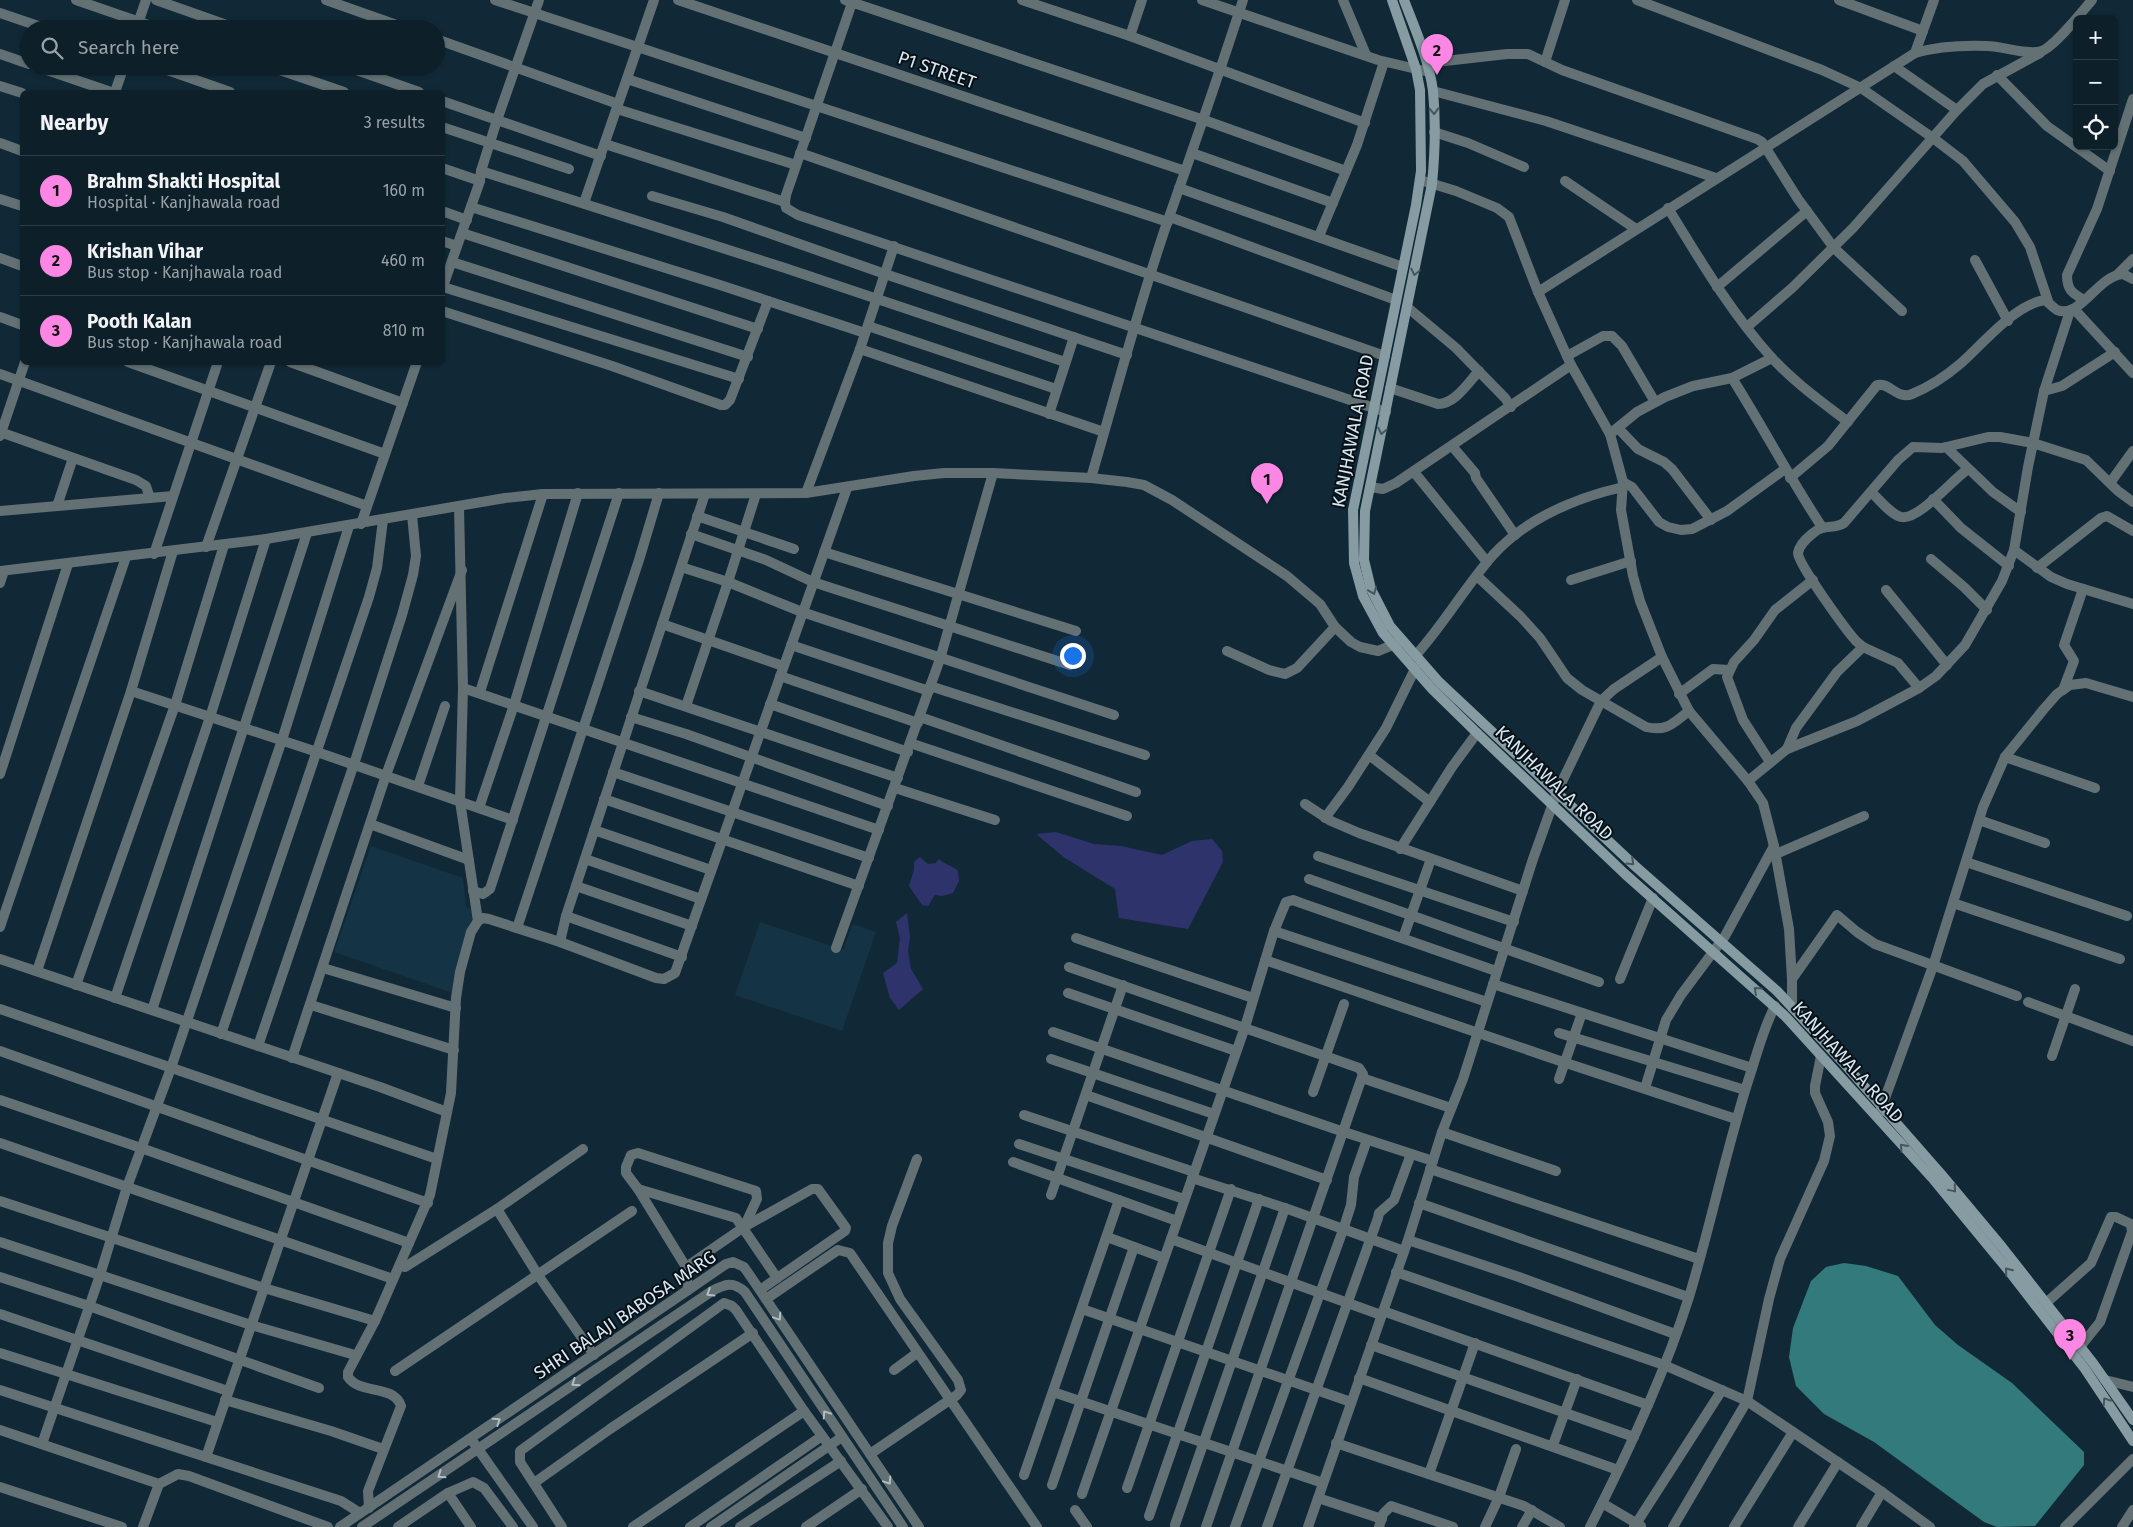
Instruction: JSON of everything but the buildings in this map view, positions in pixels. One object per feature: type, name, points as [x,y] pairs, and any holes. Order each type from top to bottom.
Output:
[{"type":"main road","name":"KANJHAWALA ROAD","points":[[1392,0],[1416,70],[1420,90],[1421,171],[1353,510],[1354,563],[1363,596],[1383,633],[1416,655],[1439,682],[1635,866],[1777,991],[1792,1007],[1941,1174],[2080,1346],[2133,1420]]},
{"type":"main road","name":"KANJHAWALA ROAD","points":[[1404,0],[1428,68],[1433,91],[1432,184],[1363,527],[1364,560],[1372,589],[1398,643],[1415,669],[1432,689],[1477,733],[1653,898],[1775,1006],[1934,1180],[2085,1369],[2133,1441]]},
{"type":"street","points":[[76,0],[126,20]]},
{"type":"street","points":[[140,20],[146,0]]},
{"type":"street","points":[[156,0],[213,20]]},
{"type":"street","points":[[326,0],[383,20]]},
{"type":"street","points":[[496,0],[753,86],[1169,219],[1396,300]]},
{"type":"street","points":[[445,279],[448,265],[458,246],[497,120],[539,0]]},
{"type":"street","points":[[584,202],[654,0]]},
{"type":"street","name":"P1 STREET","points":[[678,0],[1185,171]]},
{"type":"street","points":[[1022,0],[1130,36],[1365,123]]},
{"type":"street","points":[[1130,36],[1142,0]]},
{"type":"street","points":[[1202,0],[1384,62],[1416,70],[1522,54],[1533,56],[1587,80],[1746,134],[1762,142],[1807,211],[1834,248],[1902,311]]},
{"type":"street","points":[[1091,478],[1150,276],[1243,0]]},
{"type":"street","points":[[1343,0],[1366,55]]},
{"type":"street","points":[[1544,62],[1564,0]]},
{"type":"street","points":[[1637,0],[1822,70],[1861,88],[1933,138],[1963,161],[2015,222],[2030,247],[2048,302]]},
{"type":"street","points":[[1839,0],[1923,31]]},
{"type":"street","points":[[1915,53],[1934,0]]},
{"type":"street","points":[[1747,327],[1834,248],[1957,110],[1983,84],[2043,51],[2054,42],[2092,0]]},
{"type":"street","points":[[786,205],[796,165],[835,53],[850,1],[1204,120],[1346,171]]},
{"type":"street","points":[[0,12],[22,20]]},
{"type":"street","points":[[445,41],[516,66],[618,106],[796,165]]},
{"type":"street","points":[[1538,292],[1603,252],[1636,228],[1915,53],[1929,49],[1957,46],[1989,46],[2025,52],[2043,51]]},
{"type":"street","points":[[0,54],[20,61]]},
{"type":"street","points":[[1320,236],[1365,123],[1384,62]]},
{"type":"street","points":[[1894,66],[1957,110]]},
{"type":"street","points":[[62,75],[107,90]]},
{"type":"street","points":[[114,90],[120,75]]},
{"type":"street","points":[[182,75],[224,90]]},
{"type":"street","points":[[294,75],[338,90]]},
{"type":"street","points":[[371,75],[413,90]]},
{"type":"street","points":[[1997,75],[2047,126],[2110,170]]},
{"type":"street","points":[[627,79],[806,138]]},
{"type":"street","points":[[0,86],[20,92]]},
{"type":"street","points":[[1433,91],[1546,121],[1716,178]]},
{"type":"street","points":[[445,102],[601,156]]},
{"type":"street","points":[[2084,300],[2070,292],[2067,276],[2097,210],[2133,102]]},
{"type":"street","points":[[445,127],[569,169]]},
{"type":"street","points":[[1434,132],[1468,143],[1524,167]]},
{"type":"street","points":[[0,143],[20,150]]},
{"type":"street","points":[[605,144],[786,205],[798,214],[1386,412]]},
{"type":"street","points":[[1192,153],[1332,203]]},
{"type":"street","points":[[800,154],[1385,356]]},
{"type":"street","points":[[445,169],[584,202],[1065,362]]},
{"type":"street","points":[[1420,180],[1498,208],[1509,217],[1538,292],[1569,360],[1614,431],[1638,449],[1664,462],[1711,520]]},
{"type":"street","points":[[1565,181],[1636,228]]},
{"type":"street","points":[[1179,188],[1320,236],[1403,267]]},
{"type":"street","points":[[652,196],[723,217],[886,274],[1127,354]]},
{"type":"street","points":[[0,199],[20,205]]},
{"type":"street","points":[[471,207],[1056,389]]},
{"type":"street","points":[[1668,208],[1717,286],[1772,358],[1797,383],[1848,422]]},
{"type":"street","points":[[1717,286],[1807,211]]},
{"type":"street","points":[[445,212],[466,220]]},
{"type":"street","points":[[462,233],[758,329]]},
{"type":"street","points":[[445,242],[458,246]]},
{"type":"street","points":[[806,493],[860,349],[894,246]]},
{"type":"street","points":[[0,258],[20,265]]},
{"type":"street","points":[[1748,780],[1788,749],[1857,721],[1919,688],[1936,676],[1965,645],[1987,610],[2014,550],[2044,391],[2072,310],[2103,282],[2118,274],[2133,259]]},
{"type":"street","points":[[1975,260],[2008,320]]},
{"type":"street","points":[[448,265],[748,356]]},
{"type":"street","points":[[2118,274],[2123,274],[2133,280]]},
{"type":"street","points":[[445,289],[739,379]]},
{"type":"street","points":[[445,312],[725,405],[730,400],[739,379],[768,300]]},
{"type":"street","points":[[1416,655],[1439,628],[1487,562],[1531,522],[1584,497],[1623,485],[1632,487],[1659,522],[1668,527],[1681,530],[1692,529],[1727,511],[1828,446],[1877,384],[1883,384],[1903,396],[1922,390],[1960,364],[2008,320],[2034,303],[2045,300],[2057,310],[2072,310],[2133,374]]},
{"type":"street","points":[[1407,307],[1456,348],[1505,398],[1511,407]]},
{"type":"street","points":[[0,317],[20,324]]},
{"type":"street","points":[[1370,487],[1389,487],[1414,472],[1511,407],[1569,360],[1603,336],[1612,336],[1622,346],[1655,402]]},
{"type":"street","points":[[1049,414],[1074,337]]},
{"type":"street","points":[[860,349],[1104,432]]},
{"type":"street","points":[[2044,391],[2062,386],[2114,352]]},
{"type":"street","points":[[1614,431],[1637,412],[1655,402],[1693,386],[1732,378],[1772,358]]},
{"type":"street","points":[[24,365],[0,434],[142,483],[148,490],[150,498]]},
{"type":"street","points":[[136,365],[385,454]]},
{"type":"street","points":[[154,554],[217,365]]},
{"type":"street","points":[[206,547],[270,365]]},
{"type":"street","points":[[298,365],[402,403]]},
{"type":"street","points":[[360,524],[416,365]]},
{"type":"street","points":[[1390,388],[1438,404],[1444,404],[1457,395],[1479,371]]},
{"type":"street","points":[[0,374],[367,506]]},
{"type":"street","points":[[1732,378],[1822,527]]},
{"type":"street","points":[[1614,431],[1623,485],[1621,510],[1631,560],[1640,601],[1662,657],[1689,712],[1748,780],[1763,803],[1775,850],[1788,929],[1792,1007]]},
{"type":"street","points":[[1919,688],[1898,663],[1863,647],[1850,634],[1813,580],[1799,559],[1798,553],[1813,533],[1822,527],[1840,526],[1844,523],[1898,460],[1912,448],[1946,447],[1988,437],[2033,442],[2086,460],[2110,484],[2133,502]]},
{"type":"street","points":[[1452,446],[1475,473],[1476,478],[1515,536]]},
{"type":"street","points":[[1946,447],[1993,492],[2021,512]]},
{"type":"street","points":[[2110,484],[2133,451]]},
{"type":"street","points":[[57,506],[73,458]]},
{"type":"street","points":[[1871,492],[1896,515],[1902,517],[1915,514],[1968,469]]},
{"type":"street","points":[[1414,472],[1487,562]]},
{"type":"street","points":[[0,583],[2,571],[224,545],[543,494],[806,493],[914,476],[944,473],[993,473],[1091,478],[1144,486],[1172,500],[1287,576],[1320,604],[1335,627],[1351,642],[1378,651],[1398,643]]},
{"type":"street","points":[[836,948],[897,783],[951,626],[993,473]]},
{"type":"street","points":[[0,1390],[341,1501],[364,1511],[368,1491],[383,1449],[400,1412],[399,1401],[393,1396],[357,1386],[348,1377],[348,1372],[355,1355],[375,1321],[428,1203],[453,1080],[456,1008],[460,972],[471,932],[478,921],[483,918],[489,919],[560,942],[656,978],[664,979],[675,973],[847,488]]},
{"type":"street","points":[[479,808],[514,705],[578,493]]},
{"type":"street","points":[[473,891],[483,894],[490,889],[620,493]]},
{"type":"street","points":[[480,692],[543,494]]},
{"type":"street","points":[[517,928],[640,560],[658,494]]},
{"type":"street","points":[[560,942],[566,916],[705,494]]},
{"type":"street","points":[[686,706],[756,494]]},
{"type":"street","points":[[0,511],[173,496]]},
{"type":"street","points":[[1933,499],[1961,528],[2008,566]]},
{"type":"street","points":[[459,507],[462,570],[463,688],[460,801],[478,921]]},
{"type":"street","points":[[258,1046],[354,764],[413,575],[416,556],[412,516]]},
{"type":"street","points":[[697,516],[794,549]]},
{"type":"street","points":[[2037,568],[2101,518],[2107,516],[2133,531]]},
{"type":"street","points":[[221,1034],[370,597],[378,561],[383,520]]},
{"type":"street","points":[[42,1444],[100,1275],[127,1187],[171,1068],[282,740],[349,526]]},
{"type":"street","points":[[152,1010],[307,533]]},
{"type":"street","points":[[691,534],[780,566],[813,582],[1070,664]]},
{"type":"street","points":[[115,998],[210,717],[266,539]]},
{"type":"street","points":[[76,985],[174,705],[224,545]]},
{"type":"street","points":[[2014,550],[2051,578],[2133,604]]},
{"type":"street","points":[[36,971],[131,692],[173,551]]},
{"type":"street","points":[[824,552],[960,593],[1076,631]]},
{"type":"street","points":[[0,927],[126,557]]},
{"type":"street","points":[[1931,559],[1987,610]]},
{"type":"street","points":[[1571,580],[1631,560]]},
{"type":"street","points":[[0,774],[68,564]]},
{"type":"street","points":[[681,566],[728,582],[802,612],[1114,715]]},
{"type":"street","points":[[292,1058],[386,775],[462,570]]},
{"type":"street","points":[[1477,576],[1521,617],[1540,638],[1567,678],[1582,690],[1646,727],[1658,730],[1667,728],[1689,712]]},
{"type":"street","points":[[1770,762],[1737,708],[1727,677],[1734,662],[1754,640],[1775,610],[1813,580]]},
{"type":"street","points":[[2063,690],[2074,666],[2074,661],[2066,650],[2065,640],[2083,589]]},
{"type":"street","points":[[1886,590],[1947,665]]},
{"type":"street","points":[[662,624],[782,671],[919,720],[1136,792]]},
{"type":"street","points":[[1227,650],[1268,670],[1286,674],[1297,668],[1335,627]]},
{"type":"street","points":[[791,645],[1145,755]]},
{"type":"street","points":[[1788,749],[1796,728],[1837,672],[1863,647]]},
{"type":"street","points":[[1310,1526],[1336,1443],[1408,1240],[1442,1132],[1478,1033],[1496,971],[1557,792],[1601,701],[1614,689],[1662,657]]},
{"type":"street","points":[[1325,818],[1386,728],[1415,669]]},
{"type":"street","points":[[1679,694],[1714,669],[1729,670]]},
{"type":"street","points":[[1877,1118],[1933,966],[1993,780],[2005,757],[2029,726],[2070,685],[2086,683],[2133,697]]},
{"type":"street","points":[[463,688],[480,692],[879,830]]},
{"type":"street","points":[[639,691],[760,730],[995,820]]},
{"type":"street","points":[[131,692],[354,764],[513,820]]},
{"type":"street","points":[[770,704],[1127,816]]},
{"type":"street","points":[[418,786],[445,706]]},
{"type":"street","points":[[631,717],[686,734],[888,806]]},
{"type":"street","points":[[1400,849],[1477,733]]},
{"type":"street","points":[[1369,755],[1430,802]]},
{"type":"street","points":[[2005,757],[2095,788]]},
{"type":"street","points":[[613,772],[869,858]]},
{"type":"street","points":[[604,799],[859,886]]},
{"type":"street","points":[[1304,804],[1339,825],[1400,849],[1523,891]]},
{"type":"street","points":[[1645,1088],[1660,1038],[1672,1009],[1721,942],[1775,850],[1864,816]]},
{"type":"street","points":[[1979,820],[2045,843]]},
{"type":"street","points":[[370,824],[469,860]]},
{"type":"street","points":[[594,830],[711,870]]},
{"type":"street","points":[[1318,856],[1514,922]]},
{"type":"street","points":[[585,859],[701,899]]},
{"type":"street","points":[[1404,938],[1431,860]]},
{"type":"street","points":[[1966,862],[2127,916]]},
{"type":"street","points":[[1309,879],[1599,982]]},
{"type":"street","points":[[576,886],[692,926]]},
{"type":"street","points":[[1620,979],[1653,898]]},
{"type":"street","points":[[1082,1494],[1236,1051],[1264,960],[1286,902],[1293,900],[1496,971]]},
{"type":"street","points":[[1953,903],[2120,959]]},
{"type":"street","points":[[1792,979],[1837,914],[1869,941],[2017,996]]},
{"type":"street","points":[[566,916],[682,957]]},
{"type":"street","points":[[1274,931],[1487,1002]]},
{"type":"street","points":[[1076,938],[1253,998]]},
{"type":"street","points":[[0,959],[338,1073],[447,1112]]},
{"type":"street","points":[[1264,960],[1564,1063],[1736,1118]]},
{"type":"street","points":[[1069,967],[1362,1070],[1362,1078],[1206,1527]]},
{"type":"street","points":[[323,968],[456,1008]]},
{"type":"street","points":[[1493,984],[1752,1068]]},
{"type":"street","points":[[1051,1195],[1123,985]]},
{"type":"street","points":[[2052,1056],[2075,989]]},
{"type":"street","points":[[1068,993],[1236,1051]]},
{"type":"street","points":[[2028,1002],[2133,1041]]},
{"type":"street","points":[[1313,1092],[1344,1004]]},
{"type":"street","points":[[311,1005],[454,1050]]},
{"type":"street","points":[[1590,1527],[1634,1437],[1676,1334],[1699,1259],[1736,1118],[1775,1006]]},
{"type":"street","points":[[0,1009],[437,1159]]},
{"type":"street","points":[[1559,1079],[1582,1013]]},
{"type":"street","points":[[1053,1032],[1411,1154],[1432,1165],[1699,1259]]},
{"type":"street","points":[[1559,1033],[1745,1090]]},
{"type":"street","points":[[0,1051],[157,1105],[428,1203]]},
{"type":"street","points":[[1673,1527],[1747,1401],[1769,1299],[1780,1259],[1820,1173],[1830,1136],[1828,1122],[1820,1107],[1815,1086],[1821,1056]]},
{"type":"street","points":[[1051,1059],[1214,1114]]},
{"type":"street","points":[[206,1457],[338,1073]]},
{"type":"street","points":[[1362,1078],[1452,1108]]},
{"type":"street","points":[[1086,1094],[1327,1180]]},
{"type":"street","points":[[0,1100],[409,1243]]},
{"type":"street","points":[[1024,1116],[1404,1251]]},
{"type":"street","points":[[1442,1132],[1556,1171]]},
{"type":"street","points":[[1235,1527],[1343,1230],[1351,1206],[1354,1177],[1367,1140]]},
{"type":"street","points":[[0,1143],[280,1239],[393,1280]]},
{"type":"street","points":[[1019,1144],[1184,1199]]},
{"type":"street","points":[[405,1267],[497,1209],[583,1149]]},
{"type":"street","points":[[688,1290],[686,1267],[638,1189],[626,1173],[628,1161],[634,1153],[756,1191],[757,1199],[744,1228]]},
{"type":"street","points":[[1267,1527],[1380,1213],[1394,1200],[1411,1154]]},
{"type":"street","points":[[870,1454],[957,1395],[961,1390],[961,1385],[900,1299],[888,1273],[888,1243],[892,1226],[917,1160]]},
{"type":"street","points":[[1013,1162],[1177,1221]]},
{"type":"street","points":[[686,1267],[744,1228],[815,1188],[818,1189],[846,1228],[843,1234],[760,1290]]},
{"type":"street","points":[[638,1189],[736,1218],[777,1278]]},
{"type":"street","points":[[1127,1488],[1231,1189]]},
{"type":"street","points":[[1148,1516],[1259,1199]]},
{"type":"street","points":[[1024,1475],[1119,1200]]},
{"type":"street","points":[[0,1201],[264,1288],[375,1321]]},
{"type":"street","points":[[1419,1203],[1688,1297]]},
{"type":"street","points":[[1175,1525],[1284,1208]]},
{"type":"street","points":[[497,1209],[538,1275],[594,1355]]},
{"type":"street","points":[[396,1371],[632,1211]]},
{"type":"street","points":[[2046,1303],[2091,1263],[2111,1217],[2116,1217],[2131,1224],[2132,1232],[2100,1322],[2080,1346]]},
{"type":"street","points":[[1107,1237],[1164,1258]]},
{"type":"street","points":[[1171,1239],[1348,1303],[1475,1343],[1648,1405]]},
{"type":"street","points":[[1408,1240],[1519,1277],[1676,1334]]},
{"type":"street","points":[[0,1242],[251,1325],[355,1355]]},
{"type":"street","points":[[1052,1485],[1134,1247]]},
{"type":"street","points":[[766,1299],[832,1254],[844,1250],[854,1256],[917,1353],[1037,1527]]},
{"type":"street","name":"SHRI BALAJI BABOSA MARG","points":[[340,1527],[726,1264],[733,1262],[744,1267],[919,1527]]},
{"type":"street","points":[[1396,1272],[1664,1365],[1747,1401],[1882,1492],[1930,1527]]},
{"type":"street","points":[[0,1277],[89,1306],[319,1388]]},
{"type":"street","name":"SHRI BALAJI BABOSA MARG","points":[[362,1527],[479,1450],[625,1348],[712,1291],[727,1284],[739,1287],[745,1292],[903,1527]]},
{"type":"street","points":[[562,1527],[520,1462],[520,1451],[724,1304],[732,1306],[753,1333],[804,1411],[888,1527]]},
{"type":"street","points":[[1082,1309],[1351,1402]]},
{"type":"street","points":[[0,1314],[77,1340],[226,1396],[383,1449]]},
{"type":"street","points":[[534,1483],[610,1429],[753,1333]]},
{"type":"street","points":[[1429,1474],[1475,1343]]},
{"type":"street","points":[[1371,1345],[1634,1437]]},
{"type":"street","points":[[0,1353],[217,1422]]},
{"type":"street","points":[[894,1370],[917,1353]]},
{"type":"street","points":[[1359,1378],[1452,1409],[1618,1470]]},
{"type":"street","points":[[1553,1445],[1577,1379]]},
{"type":"street","points":[[2105,1380],[2133,1387]]},
{"type":"street","points":[[1602,1503],[1637,1526],[1722,1390]]},
{"type":"street","points":[[1053,1392],[1323,1483]]},
{"type":"street","points":[[633,1527],[804,1411]]},
{"type":"street","points":[[0,1430],[159,1484]]},
{"type":"street","points":[[1734,1527],[1794,1432]]},
{"type":"street","points":[[690,1527],[822,1436]]},
{"type":"street","points":[[712,1527],[842,1437]]},
{"type":"street","points":[[471,1439],[533,1527]]},
{"type":"street","points":[[1336,1443],[1499,1497],[1532,1510],[1560,1527]]},
{"type":"street","points":[[1485,1527],[1499,1497],[1516,1449]]},
{"type":"street","points":[[2065,1527],[2133,1459]]},
{"type":"street","points":[[740,1527],[841,1461]]},
{"type":"street","points":[[1798,1527],[1838,1462]]},
{"type":"street","points":[[143,1527],[159,1484],[178,1474],[189,1476],[328,1527]]},
{"type":"street","points":[[398,1527],[448,1493],[466,1484],[478,1483],[484,1488],[513,1527]]},
{"type":"street","points":[[0,1487],[122,1527]]},
{"type":"street","points":[[806,1527],[862,1489]]},
{"type":"street","points":[[1861,1527],[1882,1492]]},
{"type":"street","points":[[448,1493],[471,1527]]},
{"type":"street","points":[[1318,1498],[1380,1523],[1385,1510],[1391,1506],[1453,1527]]},
{"type":"street","points":[[1075,1510],[1087,1527]]},
{"type":"street","points":[[1522,1527],[1532,1510]]},
{"type":"street","points":[[2122,1527],[2133,1510]]},
{"type":"street","points":[[1414,1527],[1418,1516]]},
{"type":"shaded area","points":[[1056,832],[1094,844],[1121,846],[1162,855],[1192,841],[1212,839],[1222,851],[1223,862],[1188,929],[1119,918],[1115,889],[1065,858],[1036,834]]},
{"type":"shaded area","points":[[371,846],[463,878],[466,907],[476,912],[453,993],[334,952]]},
{"type":"shaded area","points":[[920,857],[928,864],[936,863],[939,859],[958,871],[959,881],[953,893],[942,896],[935,895],[928,906],[922,905],[909,886],[914,870],[914,862]]},
{"type":"shaded area","points":[[907,913],[910,937],[908,951],[911,969],[923,989],[899,1010],[890,998],[883,973],[897,963],[900,938],[896,922]]},
{"type":"shaded area","points":[[760,922],[843,950],[853,924],[876,932],[842,1031],[735,995]]},
{"type":"shaded area","points":[[1844,1263],[1866,1266],[1898,1276],[1935,1325],[1958,1345],[2012,1383],[2084,1452],[2084,1465],[2035,1526],[1997,1527],[1984,1522],[1874,1442],[1824,1414],[1796,1386],[1789,1357],[1793,1328],[1811,1281],[1826,1267]]},
{"type":"place","name":"Krishan Vihar","points":[[1437,75]]},
{"type":"place","name":"Brahm Shakti Hospital","points":[[1267,504]]},
{"type":"place","name":"Pooth Kalan","points":[[2070,1360]]}]
